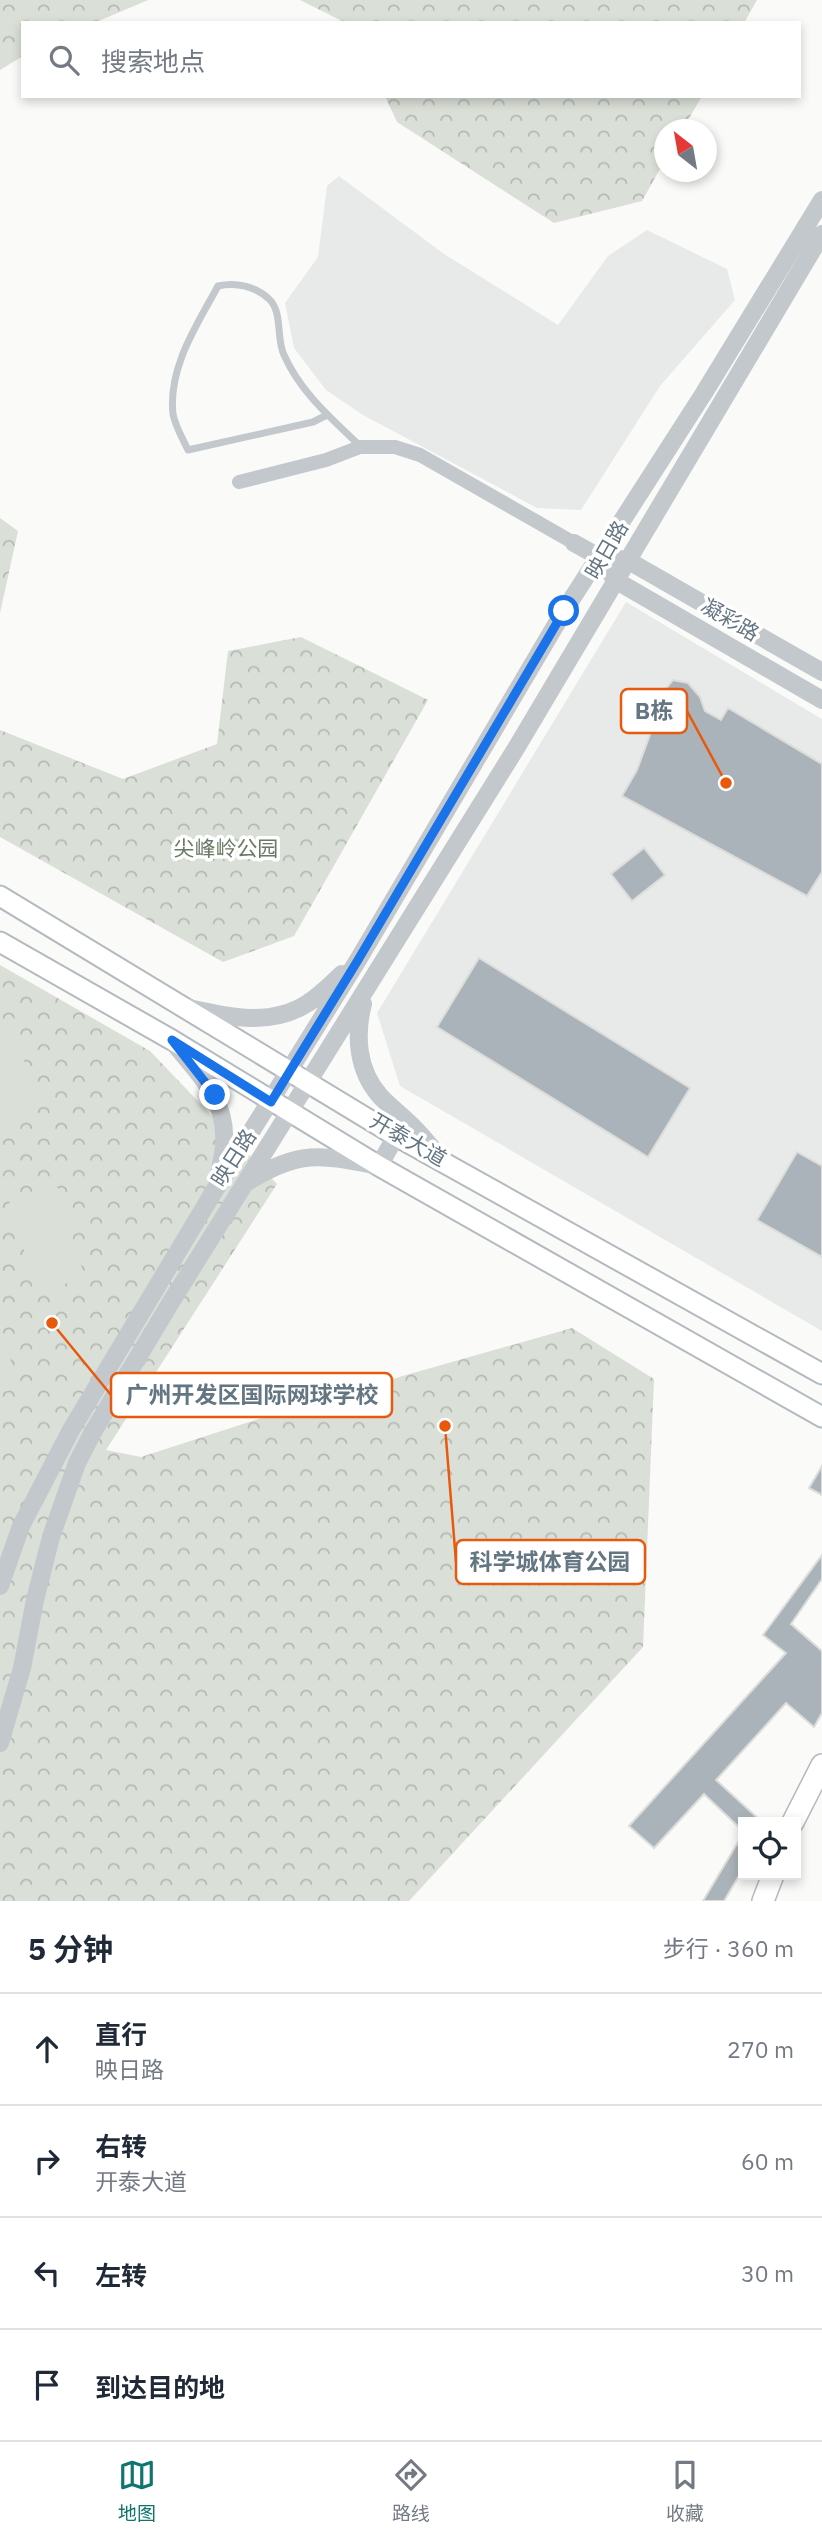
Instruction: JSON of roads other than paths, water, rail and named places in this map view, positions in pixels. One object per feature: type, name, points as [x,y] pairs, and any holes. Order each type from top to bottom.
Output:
[{"type":"main road","name":"开泰大道","points":[[0,896],[396,1136],[822,1374]]},
{"type":"main road","name":"开泰大道","points":[[0,942],[172,1040],[379,1166],[822,1417]]},
{"type":"main road","points":[[796,1817],[822,1765]]},
{"type":"main road","points":[[763,1901],[771,1880]]},
{"type":"street","name":"映日路","points":[[0,1586],[21,1526],[58,1452],[216,1188],[358,960],[564,611],[822,200]]},
{"type":"street","name":"映日路","points":[[0,1743],[23,1668],[45,1560],[77,1463],[93,1432],[171,1301],[509,760],[822,234]]},
{"type":"street","points":[[239,482],[326,460],[360,447],[395,447],[420,455],[599,557],[627,560]]},
{"type":"street","points":[[599,557],[615,580]]},
{"type":"street","name":"凝彩路","points":[[627,560],[822,671]]},
{"type":"street","name":"凝彩路","points":[[615,580],[822,700]]},
{"type":"street","points":[[187,1008],[239,1019],[264,1018],[286,1013],[312,1001],[358,960]]},
{"type":"street","points":[[371,980],[357,1037],[370,1083],[443,1161]]},
{"type":"street","points":[[172,1040],[215,1095],[222,1116],[224,1144],[216,1188]]},
{"type":"street","points":[[244,1184],[273,1167],[310,1157],[327,1156],[379,1166],[396,1136]]},
{"type":"lane","points":[[327,415],[313,422],[188,450],[173,416],[176,374],[187,343],[218,286],[232,283],[246,286],[268,298],[275,307],[283,353],[311,400],[327,415],[360,447]]},
{"type":"place","name":"B栋","points":[[726,783]]},
{"type":"place","name":"广州开发区国际网球学校","points":[[52,1323]]},
{"type":"place","name":"科学城体育公园","points":[[445,1426]]},
{"type":"park label","name":"尖峰岭公园","points":[[226,849]]}]
